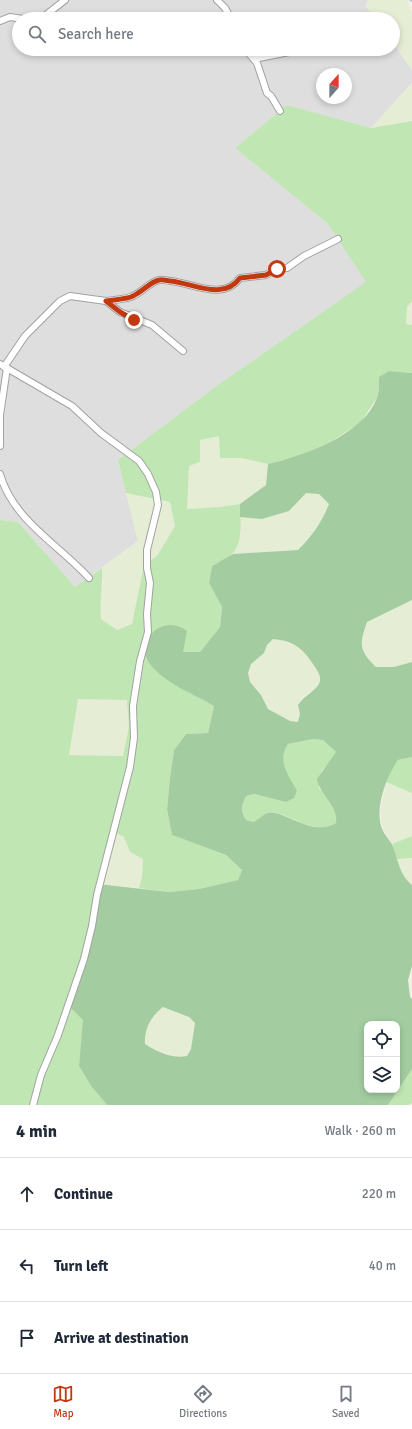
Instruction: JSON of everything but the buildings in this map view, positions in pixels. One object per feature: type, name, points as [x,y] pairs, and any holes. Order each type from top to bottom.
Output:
[{"type":"street","points":[[50,12],[65,0]]},
{"type":"street","points":[[217,0],[227,12]]},
{"type":"street","points":[[0,20],[12,18]]},
{"type":"street","points":[[252,56],[257,63],[267,93],[272,96],[280,111]]},
{"type":"street","points":[[254,59],[269,56]]},
{"type":"street","points":[[0,446],[0,416],[4,366],[25,336],[60,301],[70,296],[106,301],[118,298],[131,298],[160,280],[180,282],[206,289],[222,290],[235,285],[240,278],[266,275],[277,269],[287,268],[304,256],[338,239]]},
{"type":"street","points":[[106,301],[120,312],[134,320],[152,325],[183,351]]},
{"type":"street","points":[[4,366],[72,406],[101,433],[139,461],[148,474],[156,492],[158,505],[147,550],[147,568],[150,583],[147,614],[148,632],[140,661],[133,706],[134,738],[130,767],[97,895],[92,926],[84,959],[58,1035],[41,1075],[33,1105]]},
{"type":"street","points":[[0,474],[9,497],[15,506],[26,516],[35,528],[72,559],[89,578]]},
{"type":"shaded area","points":[[0,0],[368,0],[366,6],[370,12],[12,12],[12,56],[400,56],[400,53],[412,70],[412,83],[371,128],[287,105],[235,148],[328,224],[367,282],[215,387],[118,460],[138,541],[75,587],[18,522],[0,520]]},
{"type":"green space","points":[[368,0],[407,0],[412,15],[412,70],[400,53],[400,12],[370,12],[366,6]]},
{"type":"green space","points":[[412,83],[412,121],[371,128]]},
{"type":"green space","points":[[287,105],[371,128],[412,121],[412,301],[407,307],[406,324],[412,325],[412,373],[389,371],[380,377],[377,398],[360,423],[330,442],[296,457],[268,464],[241,458],[220,458],[219,436],[200,440],[200,462],[189,466],[187,509],[240,504],[241,529],[239,542],[233,553],[212,566],[209,583],[222,607],[220,627],[200,652],[183,652],[160,626],[188,692],[214,706],[208,733],[186,734],[174,750],[167,809],[172,835],[226,855],[242,870],[238,880],[199,889],[169,892],[139,888],[142,877],[143,859],[130,852],[124,837],[112,831],[97,879],[98,884],[79,1066],[91,1086],[107,1105],[0,1105],[0,520],[18,522],[75,587],[102,568],[100,606],[101,619],[117,630],[132,624],[144,565],[157,556],[175,526],[170,502],[126,493],[118,460],[215,387],[366,282],[328,224],[235,148]],"holes":[[[78,699],[127,700],[129,727],[123,756],[69,755]]]},
{"type":"green space","points":[[412,301],[412,325],[406,324],[407,307]]},
{"type":"green space","points":[[389,371],[412,373],[412,600],[367,622],[362,647],[366,656],[376,667],[394,667],[412,662],[412,757],[398,760],[389,775],[382,794],[379,814],[383,831],[392,845],[404,877],[412,885],[412,966],[408,980],[410,997],[412,999],[412,1069],[400,1087],[400,1021],[364,1021],[364,1093],[396,1093],[388,1105],[107,1105],[91,1086],[79,1066],[83,1020],[70,1007],[80,975],[98,884],[169,892],[199,889],[238,880],[242,870],[226,855],[172,835],[167,809],[174,750],[186,734],[208,733],[214,706],[180,688],[156,671],[146,656],[145,647],[148,639],[153,632],[160,628],[168,625],[178,626],[187,631],[183,652],[200,652],[220,627],[222,607],[209,583],[212,566],[233,554],[298,550],[320,523],[329,504],[319,494],[306,493],[289,511],[262,519],[240,517],[240,504],[266,485],[268,464],[298,456],[330,442],[346,433],[359,423],[370,411],[377,398],[379,390],[379,377]],"holes":[[[273,639],[292,643],[301,649],[309,658],[319,674],[320,681],[317,687],[298,705],[300,714],[298,722],[290,721],[268,709],[261,695],[250,682],[248,673],[251,664],[264,653],[267,645]],[[313,739],[323,740],[336,752],[317,779],[319,785],[332,805],[336,816],[336,823],[327,827],[317,827],[274,813],[267,813],[254,822],[246,820],[242,808],[246,796],[254,794],[286,802],[294,798],[297,790],[285,768],[285,750],[288,744]],[[163,1007],[189,1017],[195,1023],[191,1049],[187,1056],[171,1056],[155,1050],[145,1044],[149,1023],[155,1014]]]},
{"type":"green space","points":[[219,435],[220,458],[241,458],[268,464],[266,485],[240,504],[187,509],[189,466],[200,462],[200,440]]},
{"type":"green space","points":[[126,493],[170,502],[175,526],[157,556],[144,565],[132,624],[117,630],[101,619],[99,604],[103,584],[102,568],[138,541]]},
{"type":"green space","points":[[306,493],[319,494],[329,504],[324,517],[311,536],[298,550],[233,554],[241,534],[240,517],[262,519],[289,511]]},
{"type":"green space","points":[[412,600],[412,662],[394,667],[376,667],[363,654],[361,637],[367,622]]},
{"type":"green space","points":[[273,639],[281,640],[297,646],[305,651],[319,672],[320,681],[316,688],[302,698],[298,705],[300,714],[298,722],[290,721],[268,709],[261,695],[250,682],[248,673],[251,663],[264,653],[267,645]]},
{"type":"green space","points":[[78,699],[127,700],[129,727],[123,756],[69,755]]},
{"type":"green space","points":[[313,739],[323,740],[336,752],[321,772],[319,788],[329,800],[335,812],[336,823],[327,827],[317,827],[307,825],[274,812],[267,813],[254,822],[246,820],[242,808],[246,796],[254,794],[286,802],[297,790],[287,774],[283,762],[283,756],[288,744]]},
{"type":"green space","points":[[412,757],[412,793],[386,782],[388,774],[398,760]]},
{"type":"green space","points":[[386,782],[412,793],[412,836],[392,844],[383,830],[380,813]]},
{"type":"green space","points":[[112,831],[124,837],[130,852],[143,859],[142,877],[139,888],[98,884],[97,879]]},
{"type":"green space","points":[[412,836],[412,858],[397,859],[392,844]]},
{"type":"green space","points":[[412,858],[412,885],[403,877],[397,859]]},
{"type":"green space","points":[[163,1007],[189,1017],[195,1023],[191,1049],[187,1056],[179,1058],[152,1049],[145,1044],[144,1035],[147,1027],[155,1012]]},
{"type":"green space","points":[[412,1069],[412,1103],[409,1105],[388,1105],[396,1093],[400,1093],[400,1087]]},
{"type":"route","points":[[134,320],[120,312],[106,301],[118,298],[131,298],[160,280],[180,282],[206,289],[222,290],[235,285],[240,278],[266,275],[277,269]]}]
